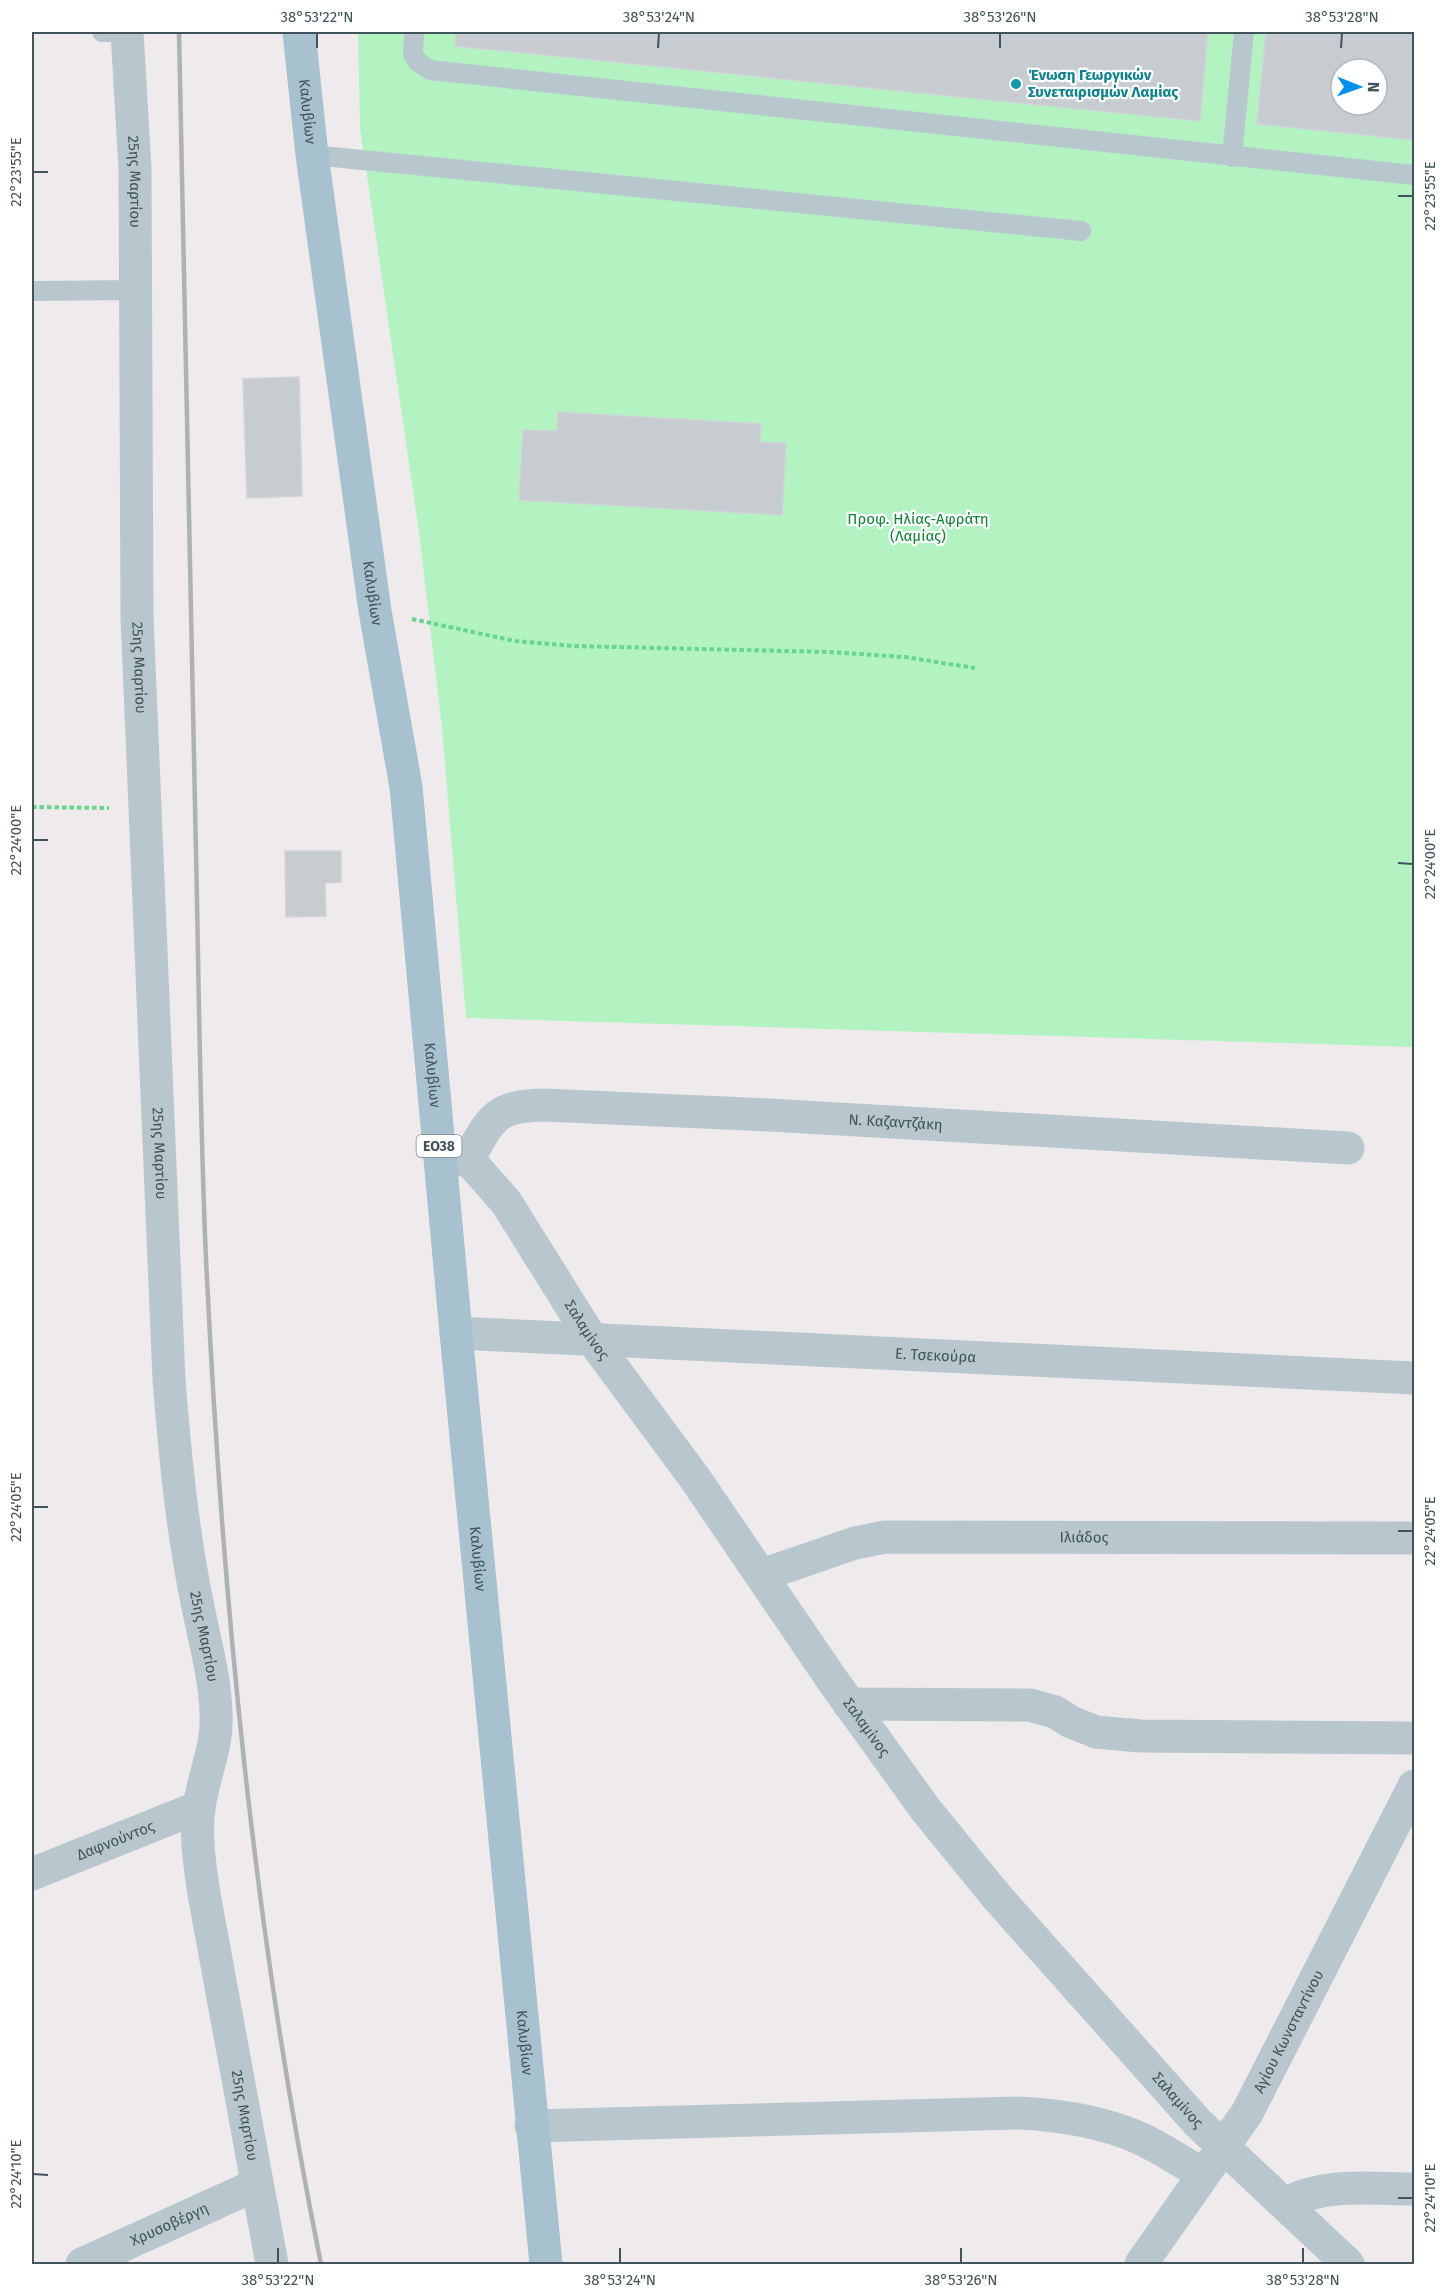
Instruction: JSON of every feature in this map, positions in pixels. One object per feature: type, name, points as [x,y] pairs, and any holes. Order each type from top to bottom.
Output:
[{"type":"main road","name":"Καλυβίων","points":[[299,32],[312,155],[375,610],[406,787],[454,1160],[456,1333],[546,2265]]},
{"type":"street","name":"25ης Μαρτίου","points":[[127,32],[135,169],[137,617],[172,1424],[196,1601],[213,1674],[217,1715],[215,1745],[199,1807],[198,1839],[204,1894],[272,2265]]},
{"type":"street","name":"Ν. Καζαντζάκη","points":[[454,1160],[500,1113],[520,1106],[544,1105],[769,1115],[1348,1148]]},
{"type":"street","name":"Σαλαμίνος","points":[[454,1160],[506,1202],[591,1338],[694,1477],[849,1704],[926,1810],[997,1897],[1198,2123],[1348,2265]]},
{"type":"street","name":"Ε. Τσεκούρα","points":[[456,1333],[1414,1378]]},
{"type":"street","name":"Ιλιάδος","points":[[762,1575],[855,1543],[885,1537],[1414,1538]]},
{"type":"street","points":[[849,1704],[1030,1705],[1055,1712],[1095,1732],[1140,1736],[1414,1738]]},
{"type":"street","name":"Αγίου Κωνσταντίνου","points":[[1141,2265],[1247,2113],[1414,1786]]},
{"type":"street","name":"Δαφνούντος","points":[[32,1874],[199,1807]]},
{"type":"street","points":[[531,2126],[1041,2114],[1119,2130],[1139,2138],[1203,2174]]},
{"type":"street","name":"Χρυσοβέργη","points":[[82,2265],[256,2185]]},
{"type":"street","points":[[1285,2204],[1307,2194],[1334,2189],[1414,2189]]},
{"type":"lane","points":[[102,32],[127,32]]},
{"type":"lane","points":[[414,32],[413,54],[418,62],[430,69],[1414,175]]},
{"type":"lane","points":[[1232,157],[1244,32]]},
{"type":"lane","points":[[312,155],[1081,231]]},
{"type":"lane","points":[[32,291],[136,290]]},
{"type":"path","points":[[375,610],[515,641],[573,646],[828,652],[905,657],[975,668]]},
{"type":"path","points":[[32,807],[97,807],[146,812]]},
{"type":"green space","name":"Προφ. Ηλίας-Αφράτη (Λαμίας)","points":[[358,32],[1414,32],[1414,1047],[466,1018],[442,728],[419,532],[360,128]]},
{"type":"building","name":"Ένωση Γεωργικών Συνεταιρισμών Λαμίας","points":[[456,32],[1208,32],[1200,121],[455,46]]},
{"type":"building","points":[[1266,32],[1414,32],[1414,140],[1257,124]]},
{"type":"building","points":[[299,377],[302,496],[247,498],[243,379]]},
{"type":"building","points":[[558,412],[761,424],[760,442],[786,443],[782,515],[519,500],[523,430],[557,431]]},
{"type":"building","points":[[285,851],[341,851],[341,882],[325,883],[326,916],[286,917]]},
{"type":"railway","points":[[179,32],[201,1107],[206,1259],[221,1512],[244,1764],[259,1890],[297,2140],[321,2264]]},
{"type":"place","name":"Ένωση Γεωργικών Συνεταιρισμών Λαμίας","points":[[1016,84]]}]
